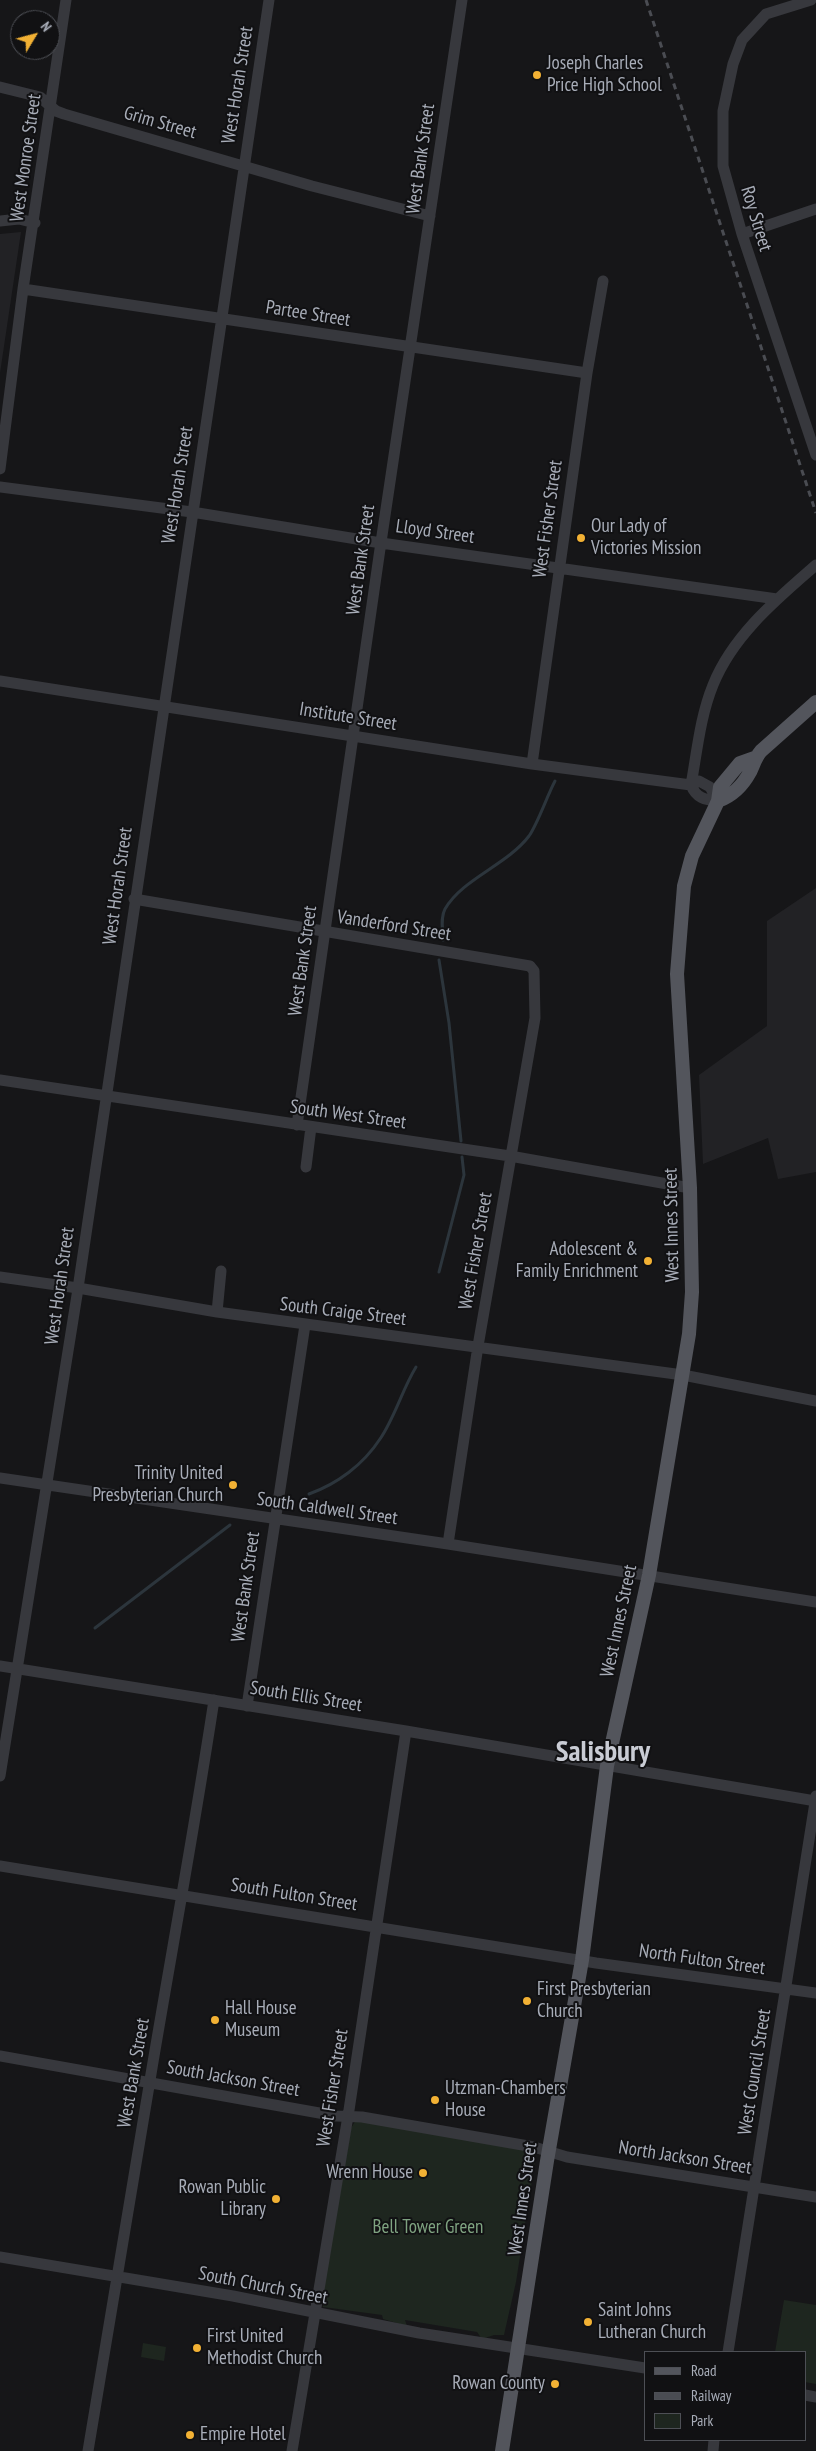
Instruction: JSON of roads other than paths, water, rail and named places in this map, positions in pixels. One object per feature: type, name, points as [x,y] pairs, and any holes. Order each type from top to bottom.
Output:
[{"type":"main road","points":[[718,801],[729,797],[735,791],[751,771],[754,758],[816,702]]},
{"type":"main road","name":"West Innes Street","points":[[502,2451],[520,2348],[548,2151],[582,1960],[607,1766],[649,1575],[689,1334],[692,1292],[690,1188],[677,974],[684,886],[692,856],[718,801]]},
{"type":"street","name":"West Monroe Street","points":[[0,469],[23,289],[35,223],[66,0]]},
{"type":"street","name":"West Horah Street","points":[[0,1776],[78,1288],[105,1095],[269,0]]},
{"type":"street","name":"West Bank Street","points":[[297,1125],[462,0]]},
{"type":"street","name":"Roy Street","points":[[811,0],[785,4],[766,14],[742,40],[733,64],[723,111],[723,166],[742,234],[816,456]]},
{"type":"street","name":"Grim Street","points":[[0,87],[40,97],[50,106],[64,114],[244,166],[430,216]]},
{"type":"street","points":[[742,234],[816,209]]},
{"type":"street","points":[[0,221],[19,220],[35,223]]},
{"type":"street","name":"West Fisher Street","points":[[532,764],[587,373],[603,281]]},
{"type":"street","name":"Partee Street","points":[[23,289],[587,373]]},
{"type":"street","name":"Lloyd Street","points":[[0,487],[192,512],[381,542],[559,566],[777,599]]},
{"type":"street","points":[[691,785],[704,713],[713,684],[730,652],[777,599],[816,565]]},
{"type":"street","name":"Institute Street","points":[[0,681],[532,764],[691,785],[699,781],[710,787],[718,801]]},
{"type":"street","name":"Vanderford Street","points":[[134,900],[530,966]]},
{"type":"street","name":"West Fisher Street","points":[[448,1544],[478,1346],[535,1018],[534,971],[530,966]]},
{"type":"street","name":"South West Street","points":[[0,1080],[510,1156],[690,1188]]},
{"type":"street","points":[[306,1167],[311,1127]]},
{"type":"street","points":[[217,1312],[221,1271]]},
{"type":"street","name":"South Craige Street","points":[[0,1277],[304,1325],[478,1346],[683,1375],[816,1401]]},
{"type":"street","name":"West Bank Street","points":[[247,1706],[304,1325]]},
{"type":"street","name":"South Caldwell Street","points":[[0,1478],[448,1544],[816,1602]]},
{"type":"street","name":"South Ellis Street","points":[[0,1666],[816,1799]]},
{"type":"street","name":"West Bank Street","points":[[88,2451],[119,2277],[149,2082],[184,1895],[214,1700]]},
{"type":"street","name":"West Fisher Street","points":[[292,2451],[347,2117],[406,1731]]},
{"type":"street","name":"West Council Street","points":[[728,2351],[816,1799]]},
{"type":"street","name":"South Fulton Street","points":[[0,1866],[582,1960]]},
{"type":"street","name":"North Fulton Street","points":[[582,1960],[816,1994]]},
{"type":"street","name":"South Jackson Street","points":[[0,2056],[347,2117],[362,2117],[548,2151]]},
{"type":"street","name":"North Jackson Street","points":[[548,2151],[567,2157],[816,2198]]},
{"type":"street","name":"South Church Street","points":[[0,2257],[314,2312],[419,2333],[644,2368]]},
{"type":"waterway","points":[[443,940],[442,920],[445,909],[462,889],[509,855],[529,836],[555,781]]},
{"type":"waterway","points":[[439,960],[449,1023],[461,1141]]},
{"type":"waterway","points":[[439,1272],[464,1175],[462,1157]]},
{"type":"waterway","points":[[309,1494],[330,1485],[366,1457],[390,1422],[416,1367]]},
{"type":"waterway","points":[[95,1628],[230,1525]]},
{"type":"railway","points":[[646,0],[816,513]]},
{"type":"place","name":"Joseph Charles Price High School","points":[[537,75]]},
{"type":"place","name":"Our Lady of Victories Mission","points":[[581,538]]},
{"type":"place","name":"Adolescent & Family Enrichment","points":[[648,1261]]},
{"type":"place","name":"Trinity United Presbyterian Church","points":[[233,1485]]},
{"type":"place","name":"First Presbyterian Church","points":[[527,2001]]},
{"type":"place","name":"Hall House Museum","points":[[215,2020]]},
{"type":"place","name":"Utzman-Chambers House","points":[[435,2100]]},
{"type":"place","name":"Wrenn House","points":[[423,2173]]},
{"type":"place","name":"Rowan Public Library","points":[[276,2199]]},
{"type":"place","name":"Saint Johns Lutheran Church","points":[[588,2322]]},
{"type":"place","name":"First United Methodist Church","points":[[197,2348]]},
{"type":"place","name":"Rowan County","points":[[555,2384]]},
{"type":"place","name":"Empire Hotel","points":[[190,2435]]},
{"type":"district","name":"Salisbury","points":[[603,1753]]},
{"type":"park label","name":"Bell Tower Green","points":[[428,2228]]}]
